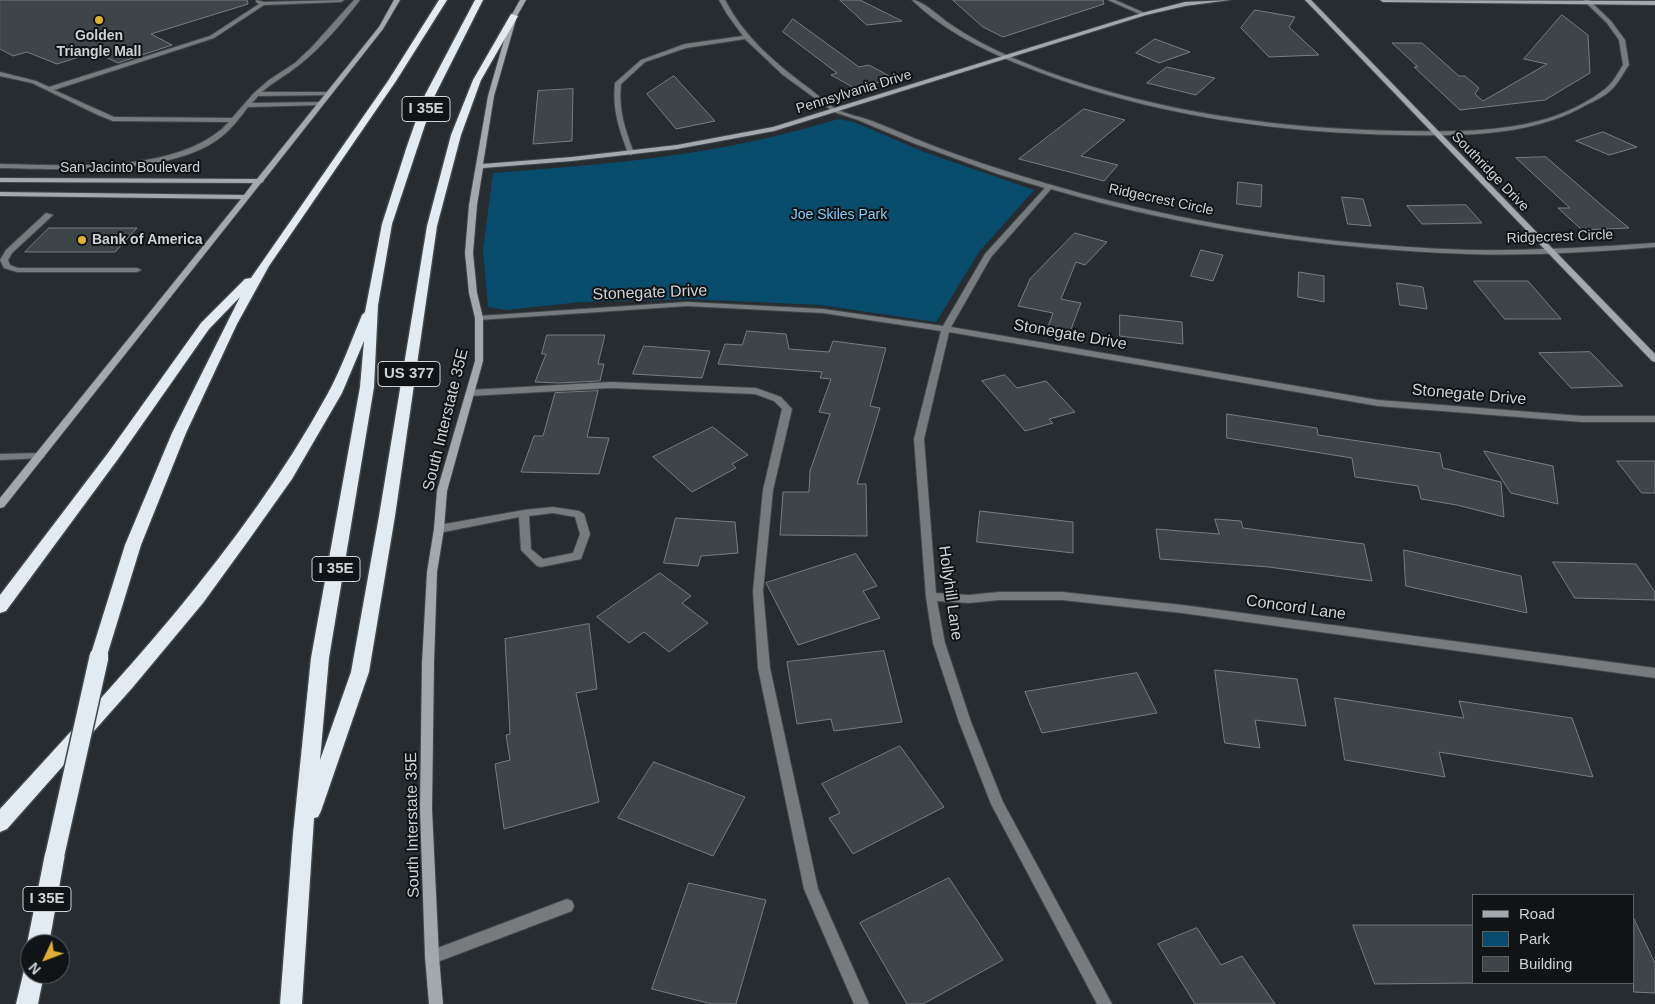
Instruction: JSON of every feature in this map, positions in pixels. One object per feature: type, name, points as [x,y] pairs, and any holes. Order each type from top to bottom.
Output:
[{"type":"highway","points":[[431,18],[438,0]]},
{"type":"highway","name":"I 35E","points":[[40,934],[55,854],[99,657],[132,545],[179,433],[231,324],[263,266],[392,81],[443,0]]},
{"type":"highway","name":"I 35E","points":[[292,1004],[303,834],[320,658],[367,387],[372,305],[388,224],[412,146],[430,95],[479,0]]},
{"type":"highway","name":"US 377","points":[[303,834],[360,672],[387,516],[432,226],[456,135],[477,80],[514,16]]},
{"type":"highway","points":[[0,607],[113,456],[205,326],[263,266]]},
{"type":"highway","points":[[0,823],[127,682],[197,599],[244,537],[285,479],[335,393],[372,305]]},
{"type":"highway","points":[[27,1004],[31,984]]},
{"type":"street","points":[[257,0],[263,4]]},
{"type":"street","points":[[50,89],[212,37],[263,4],[341,0]]},
{"type":"street","points":[[0,166],[105,166],[150,161],[189,150],[212,140],[256,94],[316,47],[357,0]]},
{"type":"street","points":[[0,505],[261,181],[327,94],[381,28],[397,0]]},
{"type":"street","name":"South Interstate 35E","points":[[436,1004],[432,957],[426,809],[428,663],[432,572],[439,529],[442,490],[479,361],[479,318],[473,293],[469,253],[473,205],[491,96],[514,16],[523,0]]},
{"type":"street","name":"Ridgecrest Circle","points":[[722,0],[747,37],[775,67],[835,111],[974,164],[1049,187],[1146,211],[1241,229],[1313,239],[1411,248],[1550,252],[1655,245]]},
{"type":"street","points":[[915,0],[946,25],[1008,57],[1092,88],[1185,112],[1248,122],[1315,129],[1373,133],[1436,134],[1493,131],[1542,121],[1578,110],[1611,88],[1626,65],[1622,40],[1609,22],[1587,2]]},
{"type":"street","points":[[1111,0],[1144,14]]},
{"type":"street","name":"Pennsylvania Drive","points":[[480,166],[631,153],[677,147],[774,129],[1144,14],[1185,4],[1227,0]]},
{"type":"street","name":"Southridge Drive","points":[[1308,0],[1655,359]]},
{"type":"street","points":[[1383,0],[1655,3]]},
{"type":"street","points":[[631,153],[622,129],[616,99],[618,84],[643,60],[685,46],[747,37]]},
{"type":"street","points":[[0,74],[26,79],[100,114],[113,118],[232,120]]},
{"type":"street","points":[[256,94],[327,94]]},
{"type":"street","points":[[246,105],[320,104]]},
{"type":"street","name":"San Jacinto Boulevard","points":[[0,180],[261,181]]},
{"type":"street","name":"Hollyhill Lane","points":[[1049,187],[988,256],[946,329],[919,440],[931,597],[939,643],[964,722],[997,804],[1105,1004]]},
{"type":"street","name":"San Jacinto Boulevard","points":[[0,194],[247,196]]},
{"type":"street","points":[[49,215],[9,252],[4,260],[6,266],[17,270],[137,270]]},
{"type":"street","name":"Stonegate Drive","points":[[479,318],[687,304],[823,311],[946,329],[1378,403],[1582,419],[1655,419]]},
{"type":"street","points":[[470,393],[611,385],[756,391],[775,396],[783,402],[787,409],[768,490],[758,591],[764,668],[811,889],[862,1004]]},
{"type":"street","points":[[0,457],[40,456]]},
{"type":"street","points":[[439,529],[524,512],[553,510],[580,514],[585,534],[577,556],[541,563],[526,550],[524,512]]},
{"type":"street","name":"Concord Lane","points":[[931,597],[969,599],[999,596],[1062,596],[1182,609],[1655,673]]},
{"type":"street","points":[[432,957],[567,906]]},
{"type":"green space","name":"Joe Skiles Park","points":[[838,119],[854,122],[924,152],[1034,190],[979,252],[936,322],[820,305],[690,299],[581,302],[506,310],[488,307],[483,250],[493,173],[581,166],[710,150],[795,131]]},
{"type":"building","name":"Golden Triangle Mall","points":[[0,0],[247,0],[248,4],[151,34],[172,45],[118,63],[95,52],[57,64],[27,52],[13,56],[0,49]]},
{"type":"building","points":[[840,0],[860,0],[902,21],[867,25]]},
{"type":"building","points":[[953,0],[1103,0],[1104,4],[1003,37],[983,27]]},
{"type":"building","points":[[1255,10],[1295,17],[1289,27],[1319,55],[1269,57],[1241,28]]},
{"type":"building","points":[[1562,15],[1588,35],[1590,73],[1545,100],[1460,110],[1414,67],[1418,67],[1392,43],[1422,43],[1459,76],[1465,76],[1479,88],[1475,94],[1483,101],[1547,64],[1524,59]]},
{"type":"building","points":[[793,19],[859,67],[869,65],[893,78],[856,89],[831,75],[837,73],[783,32]]},
{"type":"building","points":[[1155,39],[1190,52],[1159,63],[1136,53]]},
{"type":"building","points":[[1167,67],[1215,78],[1196,95],[1147,83]]},
{"type":"building","points":[[674,76],[715,121],[676,129],[647,94]]},
{"type":"building","points":[[573,89],[572,141],[533,144],[538,91]]},
{"type":"building","points":[[1084,109],[1125,120],[1081,156],[1118,165],[1104,181],[1019,159]]},
{"type":"building","points":[[1603,132],[1637,147],[1609,155],[1576,141]]},
{"type":"building","points":[[1546,157],[1629,228],[1582,230],[1558,208],[1570,208],[1516,158]]},
{"type":"building","points":[[1238,182],[1262,185],[1261,207],[1237,204]]},
{"type":"building","points":[[1342,197],[1363,199],[1371,226],[1348,224]]},
{"type":"building","points":[[1466,205],[1482,223],[1422,224],[1407,206]]},
{"type":"building","name":"Bank of America","points":[[49,228],[137,228],[115,252],[25,252]]},
{"type":"building","points":[[1075,233],[1107,242],[1085,265],[1076,262],[1061,299],[1081,303],[1070,332],[1048,327],[1053,313],[1018,306],[1030,279]]},
{"type":"building","points":[[1201,250],[1223,255],[1213,281],[1191,276]]},
{"type":"building","points":[[1299,272],[1324,276],[1324,302],[1298,297]]},
{"type":"building","points":[[1474,281],[1528,281],[1561,319],[1505,319]]},
{"type":"building","points":[[1397,283],[1423,287],[1427,309],[1400,305]]},
{"type":"building","points":[[1120,315],[1182,322],[1183,344],[1120,336]]},
{"type":"building","points":[[747,331],[786,334],[789,349],[829,352],[833,341],[886,348],[870,406],[880,408],[857,484],[866,484],[867,536],[780,535],[783,492],[809,492],[810,471],[830,414],[819,412],[831,379],[820,378],[822,372],[718,364],[725,344],[742,345]]},
{"type":"building","points":[[547,335],[605,335],[598,364],[604,364],[600,381],[535,382],[546,354],[542,354]]},
{"type":"building","points":[[644,346],[710,351],[702,378],[633,374]]},
{"type":"building","points":[[1590,352],[1623,386],[1571,388],[1539,353]]},
{"type":"building","points":[[1005,375],[1017,388],[1046,381],[1075,412],[1049,419],[1053,423],[1025,431],[982,381]]},
{"type":"building","points":[[598,391],[587,437],[609,438],[599,474],[521,472],[534,436],[543,436],[555,393]]},
{"type":"building","points":[[1227,414],[1317,428],[1318,435],[1440,453],[1443,468],[1501,482],[1504,517],[1457,505],[1421,499],[1418,486],[1355,477],[1352,458],[1227,438]]},
{"type":"building","points":[[713,427],[748,455],[732,464],[736,468],[692,492],[653,457]]},
{"type":"building","points":[[1484,451],[1553,466],[1558,504],[1511,493]]},
{"type":"building","points":[[1617,461],[1655,461],[1655,493],[1642,493]]},
{"type":"building","points":[[980,511],[1073,522],[1073,553],[977,542]]},
{"type":"building","points":[[676,518],[735,522],[738,553],[701,556],[698,566],[664,563]]},
{"type":"building","points":[[1215,519],[1241,521],[1243,528],[1364,544],[1372,581],[1269,567],[1160,559],[1156,529],[1219,534]]},
{"type":"building","points":[[1404,550],[1521,576],[1527,613],[1406,586]]},
{"type":"building","points":[[856,554],[877,586],[863,591],[880,618],[798,645],[766,583]]},
{"type":"building","points":[[1553,562],[1636,564],[1655,592],[1655,600],[1575,598]]},
{"type":"building","points":[[660,573],[691,596],[682,603],[708,623],[669,652],[644,632],[629,643],[597,617]]},
{"type":"building","points":[[589,624],[597,689],[576,693],[599,802],[504,829],[495,764],[510,760],[506,735],[510,734],[505,639]]},
{"type":"building","points":[[884,651],[902,722],[834,731],[831,719],[797,724],[787,662]]},
{"type":"building","points":[[1215,670],[1297,679],[1306,726],[1255,720],[1260,748],[1225,743]]},
{"type":"building","points":[[1137,673],[1157,713],[1042,733],[1025,692]]},
{"type":"building","points":[[1335,698],[1464,718],[1459,701],[1572,718],[1593,777],[1439,752],[1445,777],[1345,760]]},
{"type":"building","points":[[900,746],[944,807],[853,854],[829,818],[840,813],[822,784]]},
{"type":"building","points":[[654,762],[745,797],[713,856],[618,818]]},
{"type":"building","points":[[949,878],[1003,960],[923,1004],[907,1004],[860,923]]},
{"type":"building","points":[[689,883],[766,900],[736,1004],[712,1004],[652,989]]},
{"type":"building","points":[[1635,921],[1655,963],[1655,993],[1634,992]]},
{"type":"building","points":[[1353,925],[1472,925],[1472,983],[1375,984]]},
{"type":"building","points":[[1197,928],[1221,965],[1242,956],[1275,1004],[1195,1004],[1158,944]]},
{"type":"place","name":"Golden Triangle Mall","points":[[99,20]]},
{"type":"place","name":"Bank of America","points":[[82,240]]}]
